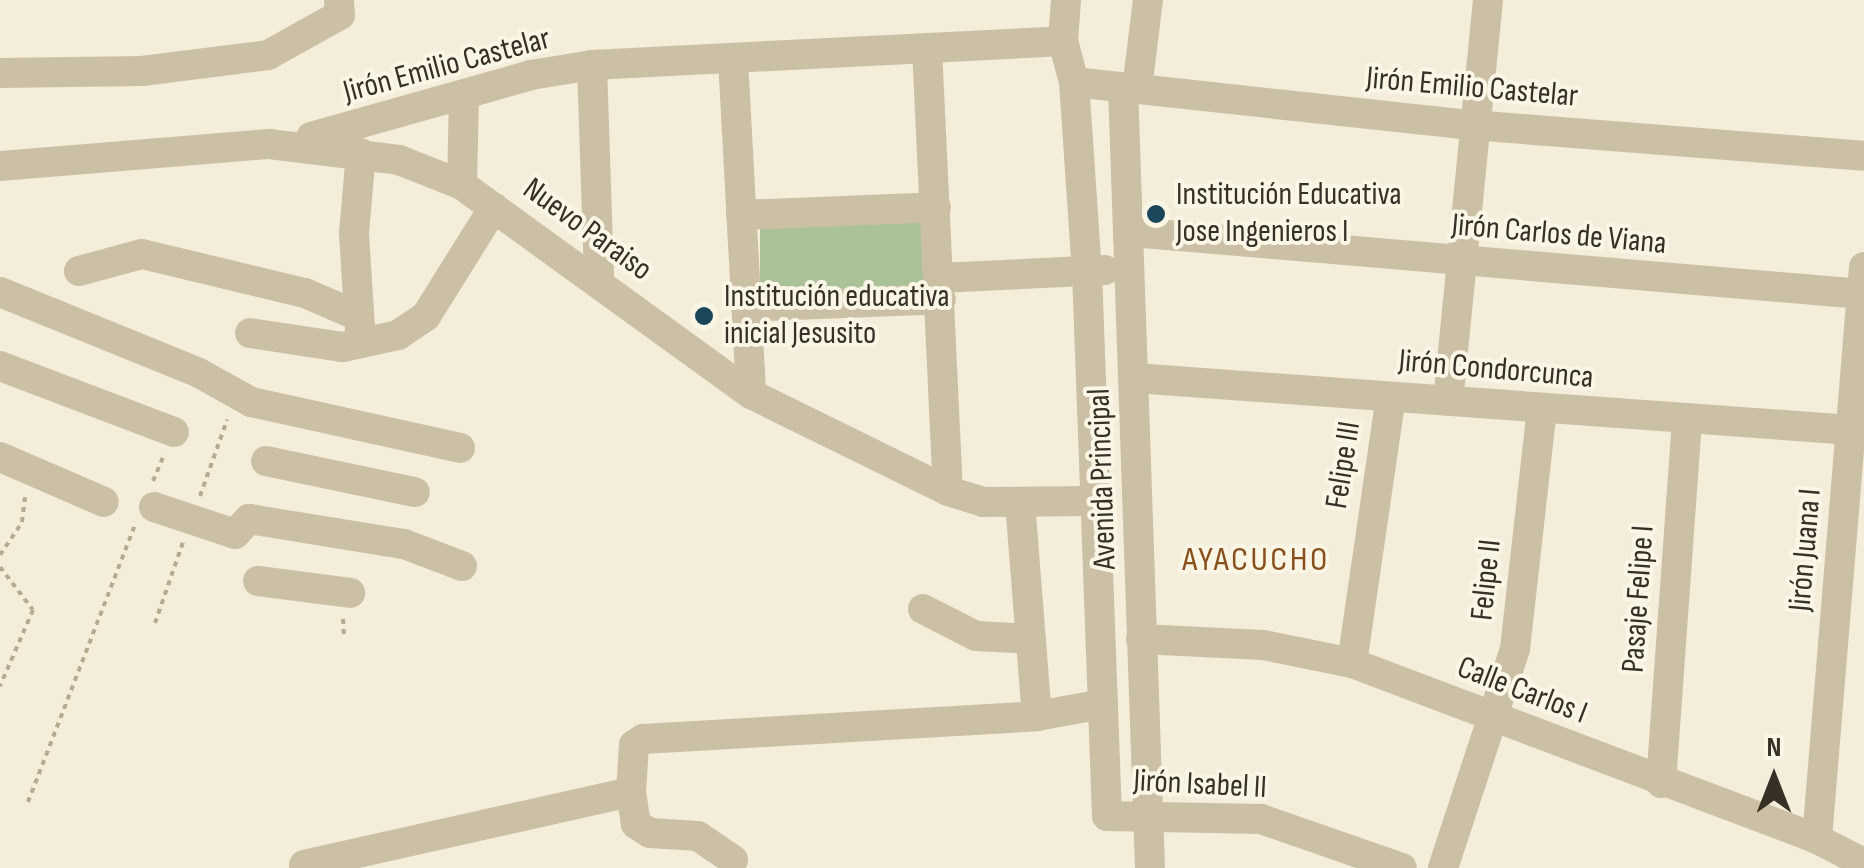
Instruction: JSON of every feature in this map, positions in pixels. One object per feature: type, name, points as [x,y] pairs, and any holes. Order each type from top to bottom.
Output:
[{"type":"street","points":[[0,72],[142,71],[268,55],[340,15],[339,0]]},
{"type":"street","points":[[1062,41],[1066,0]]},
{"type":"street","name":"Avenida Principal","points":[[1148,0],[1130,88],[1150,868]]},
{"type":"street","points":[[1448,401],[1472,125],[1488,0]]},
{"type":"street","name":"Jirón Emilio Castelar","points":[[270,144],[464,98],[531,76],[592,65],[1062,41]]},
{"type":"street","name":"Avenida Principal","points":[[1062,41],[1074,82],[1088,271],[1107,816]]},
{"type":"street","points":[[927,48],[948,491]]},
{"type":"street","points":[[733,59],[751,394]]},
{"type":"street","points":[[592,65],[599,281]]},
{"type":"street","name":"Jirón Emilio Castelar","points":[[1074,82],[1472,125],[1864,156]]},
{"type":"street","points":[[462,185],[464,98]]},
{"type":"street","name":"Nuevo Paraiso","points":[[0,166],[270,144],[399,160],[462,185],[751,394],[948,491],[983,502],[1095,501]]},
{"type":"street","points":[[360,153],[356,315],[366,344]]},
{"type":"street","points":[[250,333],[343,347],[398,335],[426,316],[494,207]]},
{"type":"street","points":[[741,215],[936,207]]},
{"type":"street","name":"Jirón Carlos de Viana","points":[[1132,232],[1459,262],[1862,280]]},
{"type":"street","points":[[79,271],[142,254],[306,293],[356,315]]},
{"type":"street","points":[[746,307],[1133,268]]},
{"type":"street","name":"Jirón Juana I","points":[[1816,839],[1862,280]]},
{"type":"street","points":[[0,292],[199,372],[252,402],[460,448]]},
{"type":"street","points":[[0,366],[174,432]]},
{"type":"street","name":"Jirón Condorcunca","points":[[1135,378],[1852,430]]},
{"type":"street","name":"Felipe III","points":[[1352,662],[1391,397]]},
{"type":"street","name":"Felipe II","points":[[1442,868],[1496,718],[1515,649],[1542,409]]},
{"type":"street","name":"Pasaje Felipe I","points":[[1661,782],[1687,421]]},
{"type":"street","points":[[0,457],[104,502]]},
{"type":"street","points":[[266,461],[415,492]]},
{"type":"street","points":[[1020,502],[1037,716]]},
{"type":"street","points":[[147,504],[235,534],[249,520],[404,544],[462,566]]},
{"type":"street","points":[[258,581],[350,593]]},
{"type":"street","points":[[923,609],[976,636],[1032,639]]},
{"type":"street","name":"Calle Carlos I","points":[[1142,639],[1263,645],[1352,662],[1816,839],[1864,863]]},
{"type":"street","points":[[733,860],[698,836],[641,829],[630,792],[634,745],[643,739],[1037,716],[1103,704]]},
{"type":"street","points":[[304,865],[630,792]]},
{"type":"street","name":"Jirón Isabel II","points":[[1107,816],[1261,820],[1364,861],[1402,868]]},
{"type":"path","points":[[28,802],[174,432]]},
{"type":"path","points":[[0,556],[22,522],[26,490],[36,472]]},
{"type":"path","points":[[0,566],[33,610],[0,686]]},
{"type":"green space","points":[[760,217],[934,217],[934,290],[760,290]]},
{"type":"place","name":"Institución Educativa Jose Ingenieros I","points":[[1156,214]]},
{"type":"place","name":"Institución educativa inicial Jesusito","points":[[704,316]]},
{"type":"district","name":"AYACUCHO","points":[[1256,560]]}]
